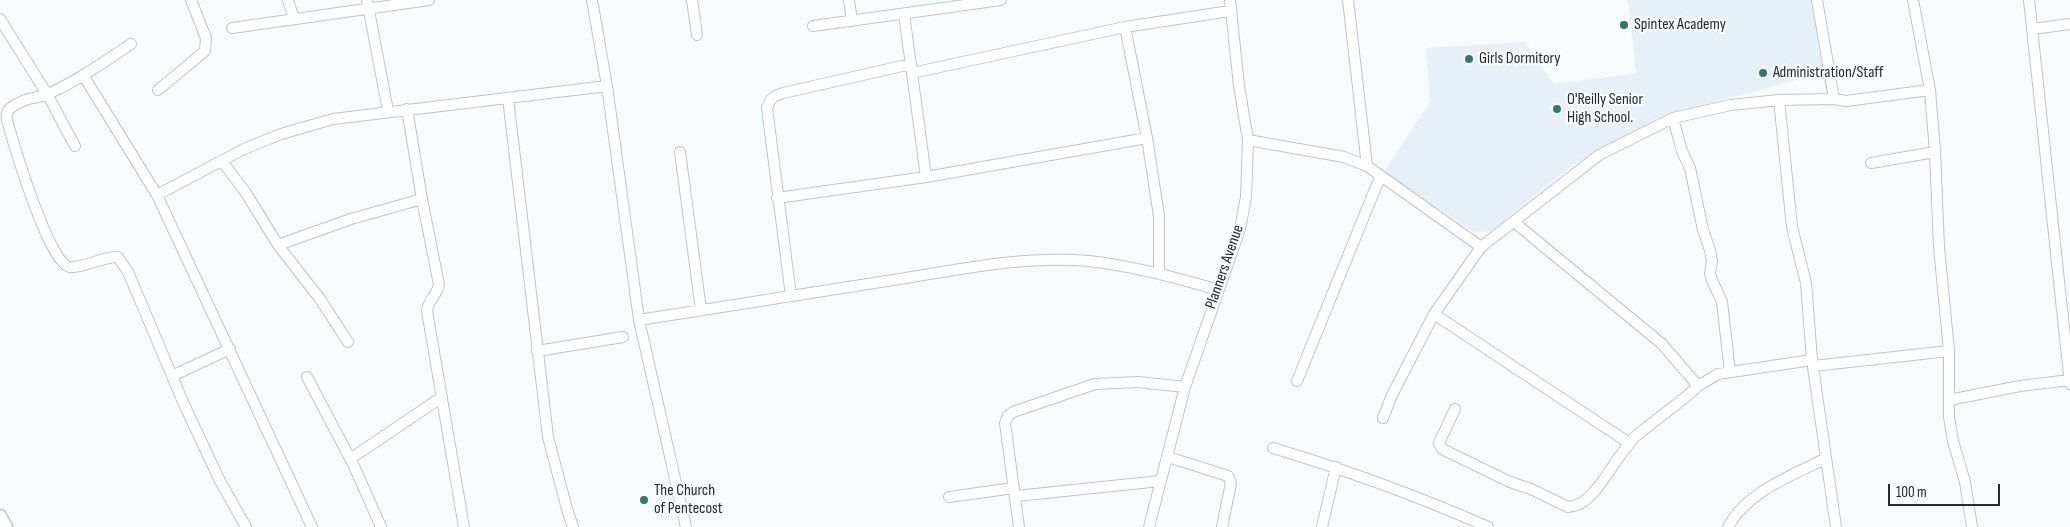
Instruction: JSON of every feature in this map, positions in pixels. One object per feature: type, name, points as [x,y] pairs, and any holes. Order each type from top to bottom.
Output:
[{"type":"main road","points":[[0,516],[6,527]]},
{"type":"street","points":[[158,90],[205,51],[206,38],[191,0]]},
{"type":"street","points":[[288,0],[294,19]]},
{"type":"street","points":[[232,28],[294,19],[368,4],[429,0]]},
{"type":"street","points":[[592,0],[607,86],[638,320],[686,527]]},
{"type":"street","points":[[692,0],[697,35]]},
{"type":"street","points":[[849,0],[852,21]]},
{"type":"street","points":[[813,26],[1001,0]]},
{"type":"street","name":"Planners Avenue","points":[[1149,527],[1185,387],[1240,229],[1246,196],[1248,140],[1239,86],[1230,0]]},
{"type":"street","points":[[1348,0],[1367,166]]},
{"type":"street","points":[[1817,0],[1834,99]]},
{"type":"street","points":[[1913,0],[1930,90],[1936,152],[1939,247],[1949,351],[1949,416],[1953,441],[1965,482],[1972,527]]},
{"type":"street","points":[[2029,0],[2069,355],[2070,384]]},
{"type":"street","points":[[368,4],[388,111]]},
{"type":"street","points":[[791,296],[767,108],[770,100],[775,95],[1125,27],[1230,11]]},
{"type":"street","points":[[904,14],[926,177]]},
{"type":"street","points":[[0,19],[47,94],[75,146]]},
{"type":"street","points":[[2032,29],[2070,24]]},
{"type":"street","points":[[1125,27],[1159,216],[1159,273]]},
{"type":"street","points":[[131,44],[83,75],[47,94],[26,98],[10,109],[6,116],[20,163],[48,239],[63,265],[69,267],[118,257],[128,272],[172,376],[219,479],[246,527]]},
{"type":"street","points":[[83,75],[157,195],[312,527]]},
{"type":"street","points":[[157,195],[222,161],[281,134],[334,119],[607,86]]},
{"type":"street","points":[[1383,418],[1392,395],[1434,314],[1481,247],[1600,155],[1674,118],[1731,105],[1779,100],[1834,99],[1846,101],[1930,90]]},
{"type":"street","points":[[508,98],[548,437],[566,509],[573,527]]},
{"type":"street","points":[[1779,100],[1792,227],[1806,283],[1812,363],[1836,527]]},
{"type":"street","points":[[407,109],[439,285],[438,292],[428,304],[427,311],[464,527]]},
{"type":"street","points":[[1674,118],[1682,151],[1690,168],[1703,230],[1710,250],[1712,262],[1710,273],[1722,302],[1730,372]]},
{"type":"street","points":[[777,198],[926,177],[1146,138]]},
{"type":"street","points":[[1248,140],[1344,157],[1367,166],[1481,247]]},
{"type":"street","points":[[680,152],[701,310]]},
{"type":"street","points":[[1871,163],[1936,152]]},
{"type":"street","points":[[222,161],[246,193],[278,245],[320,299],[348,342]]},
{"type":"street","points":[[1297,380],[1380,177]]},
{"type":"street","points":[[278,245],[351,219],[422,199]]},
{"type":"street","points":[[1514,222],[1662,344],[1698,386]]},
{"type":"street","points":[[638,320],[972,268],[1045,260],[1088,261],[1159,273],[1218,290]]},
{"type":"street","points":[[1434,314],[1629,443]]},
{"type":"street","points":[[537,351],[623,337]]},
{"type":"street","points":[[172,376],[230,349]]},
{"type":"street","points":[[1455,409],[1439,443],[1442,449],[1510,482],[1568,507],[1578,505],[1588,497],[1629,443],[1698,386],[1718,374],[1812,363],[1949,351]]},
{"type":"street","points":[[307,377],[350,459],[381,527]]},
{"type":"street","points":[[1949,400],[2020,386],[2070,380]]},
{"type":"street","points":[[1018,527],[1006,423],[1008,416],[1013,412],[1095,384],[1138,382],[1185,387]]},
{"type":"street","points":[[350,459],[442,397]]},
{"type":"street","points":[[1273,448],[1336,467],[1444,508],[1488,527]]},
{"type":"street","points":[[1168,457],[1228,476],[1231,483],[1222,527]]},
{"type":"street","points":[[1728,527],[1734,514],[1745,503],[1781,481],[1825,459]]},
{"type":"street","points":[[1322,527],[1336,467]]},
{"type":"street","points":[[948,497],[1160,481]]},
{"type":"shaded area","name":"O'Reilly Senior High School.","points":[[1628,0],[1811,0],[1823,73],[1660,117],[1570,167],[1493,230],[1476,233],[1383,173],[1430,102],[1426,48],[1525,42],[1554,84],[1636,73]]},
{"type":"place","name":"Spintex Academy","points":[[1624,25]]},
{"type":"place","name":"Girls Dormitory","points":[[1469,59]]},
{"type":"place","name":"Administration/Staff","points":[[1763,73]]},
{"type":"place","name":"O'Reilly Senior High School.","points":[[1557,109]]},
{"type":"place","name":"The Church of Pentecost","points":[[644,500]]}]
